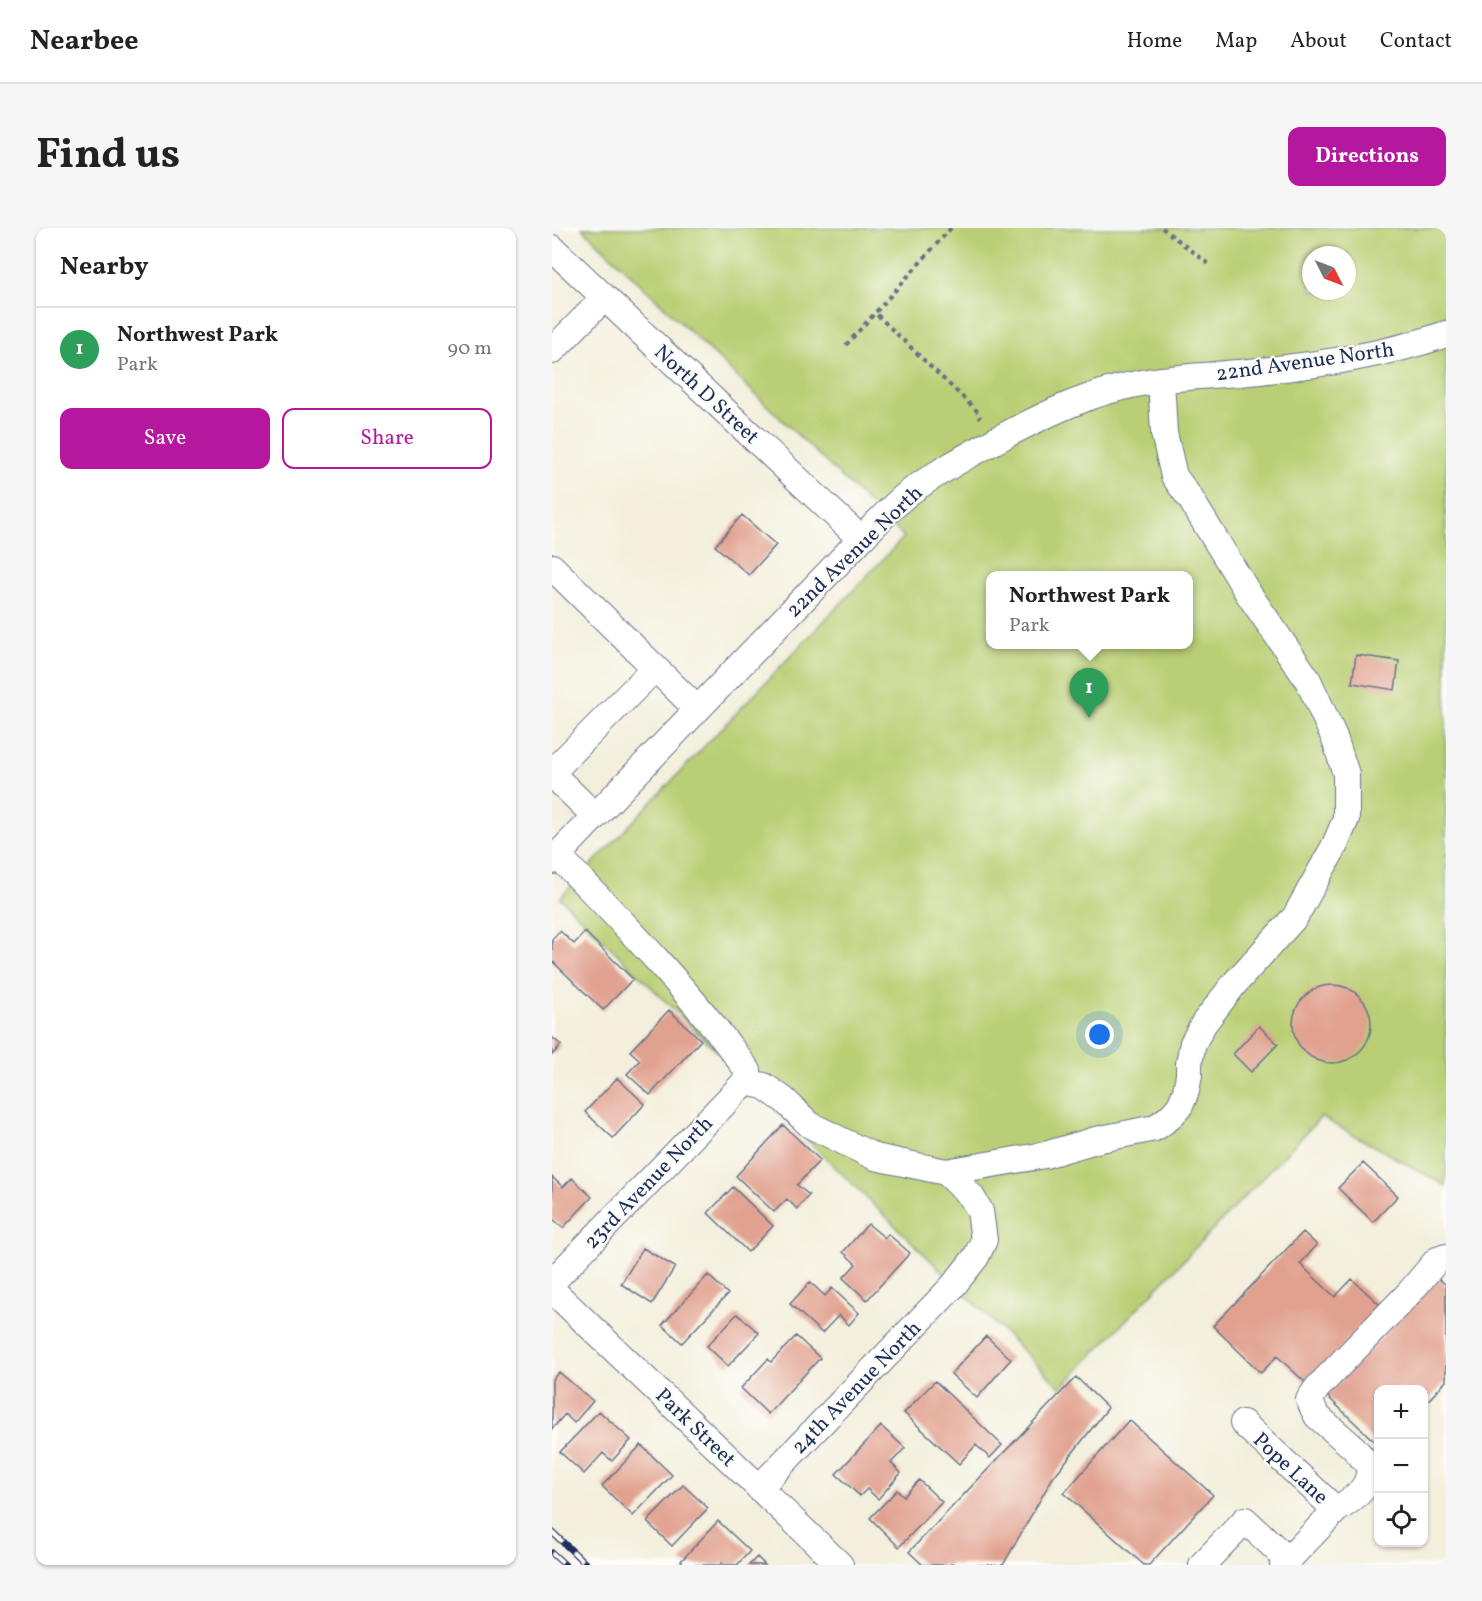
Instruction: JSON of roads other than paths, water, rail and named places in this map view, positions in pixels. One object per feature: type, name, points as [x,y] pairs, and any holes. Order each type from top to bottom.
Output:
[{"type":"street","name":"North D Street","points":[[552,248],[861,539]]},
{"type":"street","points":[[552,351],[604,298]]},
{"type":"street","name":"22nd Avenue North","points":[[554,858],[861,539],[908,494],[946,467],[1053,410],[1103,391],[1161,380],[1259,371],[1332,361],[1404,347],[1446,335]]},
{"type":"street","points":[[554,858],[614,913],[694,1002],[748,1071],[745,1082],[764,1086],[784,1100],[810,1125],[875,1157],[946,1172],[1045,1155],[1096,1140],[1155,1128],[1168,1118],[1180,1106],[1186,1091],[1193,1043],[1204,1023],[1235,983],[1295,917],[1334,848],[1346,819],[1346,774],[1334,737],[1308,680],[1248,593],[1174,476],[1164,433],[1161,380]]},
{"type":"street","points":[[552,567],[697,709]]},
{"type":"street","points":[[595,816],[552,773],[655,668]]},
{"type":"street","name":"23rd Avenue North","points":[[552,1282],[745,1082]]},
{"type":"street","name":"24th Avenue North","points":[[759,1488],[953,1286],[976,1257],[984,1240],[980,1211],[972,1196],[946,1172]]},
{"type":"street","points":[[1336,1510],[1360,1494],[1370,1480],[1371,1467],[1354,1448],[1317,1416],[1309,1400],[1317,1388],[1410,1292],[1437,1260],[1446,1257]]},
{"type":"street","name":"Park Street","points":[[552,1290],[840,1565]]},
{"type":"street","name":"Pope Lane","points":[[1243,1423],[1336,1510],[1286,1562]]},
{"type":"street","points":[[1202,1565],[1245,1520],[1286,1562]]},
{"type":"railway","points":[[552,1532],[587,1565]]},
{"type":"railway","points":[[552,1553],[565,1565]]},
{"type":"place","name":"Northwest Park","points":[[1089,718]]}]
